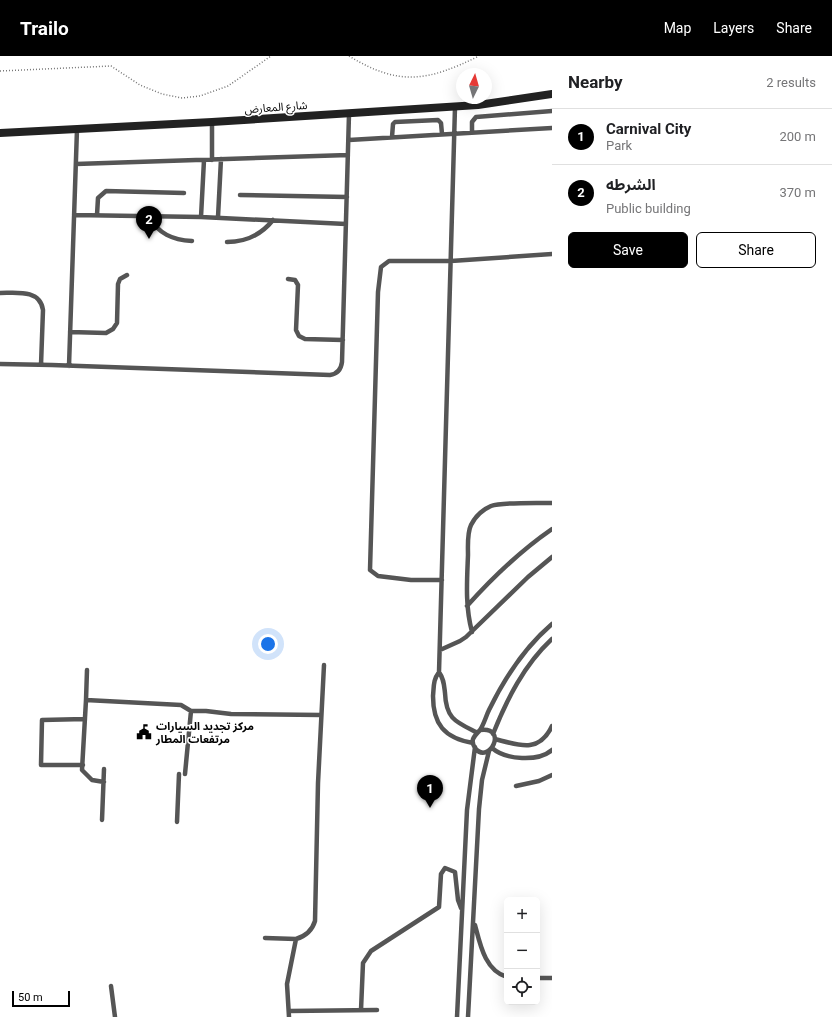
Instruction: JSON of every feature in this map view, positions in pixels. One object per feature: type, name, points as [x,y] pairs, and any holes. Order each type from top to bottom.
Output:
[{"type":"main road","name":"شارع المعارض","points":[[0,133],[455,107],[552,94]]},
{"type":"lane","points":[[455,107],[440,650],[439,672],[434,682],[434,713],[444,730],[474,745],[479,751],[484,752],[490,749],[495,744],[494,736],[509,697],[533,660],[552,639]]},
{"type":"lane","points":[[472,132],[472,122],[476,117],[552,111]]},
{"type":"lane","points":[[0,364],[333,374],[339,371],[342,366],[350,114]]},
{"type":"lane","points":[[392,137],[393,124],[395,122],[438,120],[441,123],[442,134]]},
{"type":"lane","points":[[212,122],[212,160]]},
{"type":"lane","points":[[349,140],[552,128]]},
{"type":"lane","points":[[68,366],[77,129]]},
{"type":"lane","points":[[76,164],[348,155]]},
{"type":"lane","points":[[201,217],[204,160]]},
{"type":"lane","points":[[218,218],[221,160]]},
{"type":"lane","points":[[97,215],[98,198],[106,191],[184,193]]},
{"type":"lane","points":[[240,195],[347,197]]},
{"type":"lane","points":[[74,215],[201,217],[346,224]]},
{"type":"lane","points":[[149,216],[155,226],[165,235],[178,240],[192,241]]},
{"type":"lane","points":[[227,242],[244,240],[257,235],[273,220]]},
{"type":"lane","points":[[442,580],[411,580],[378,576],[370,570],[378,308],[381,266],[390,260],[451,261],[552,254]]},
{"type":"lane","points":[[70,332],[106,333],[113,329],[117,323],[118,284],[120,278],[127,275]]},
{"type":"lane","points":[[288,279],[295,280],[298,285],[296,330],[298,336],[305,339],[343,340]]},
{"type":"lane","points":[[0,293],[27,294],[35,296],[40,302],[43,310],[41,365]]},
{"type":"lane","points":[[472,632],[467,606],[468,541],[470,526],[479,514],[491,506],[506,504],[552,503]]},
{"type":"lane","points":[[467,606],[489,582],[513,560],[552,529]]},
{"type":"lane","points":[[440,650],[460,641],[472,632],[528,577],[552,557]]},
{"type":"lane","points":[[457,1017],[468,794],[474,745],[473,739],[510,671],[524,652],[552,624]]},
{"type":"lane","points":[[265,938],[296,939],[309,932],[314,925],[318,784],[324,665]]},
{"type":"lane","points":[[87,670],[86,719],[82,770],[92,780],[104,782]]},
{"type":"lane","points":[[439,672],[444,681],[446,708],[455,721],[478,731],[489,731],[494,736],[521,745],[533,745],[540,742],[552,726]]},
{"type":"lane","points":[[86,700],[181,705],[191,711],[231,714],[321,715]]},
{"type":"lane","points":[[185,774],[191,711]]},
{"type":"lane","points":[[82,765],[41,765],[42,720],[86,719]]},
{"type":"lane","points":[[490,749],[500,754],[530,758],[540,757],[552,750]]},
{"type":"lane","points":[[468,1017],[480,794],[490,749]]},
{"type":"lane","points":[[102,820],[104,769]]},
{"type":"lane","points":[[177,822],[179,774]]},
{"type":"lane","points":[[516,786],[539,781],[552,774]]},
{"type":"lane","points":[[361,1010],[363,962],[371,951],[439,908],[441,874],[445,868],[455,872],[458,900],[462,910]]},
{"type":"lane","points":[[474,921],[483,951],[488,961],[495,972],[504,976]]},
{"type":"lane","points":[[289,1017],[288,984],[296,939]]},
{"type":"lane","points":[[540,978],[552,978]]},
{"type":"lane","points":[[111,986],[115,1017]]},
{"type":"lane","points":[[289,1011],[377,1010]]},
{"type":"path","points":[[0,71],[112,66],[140,85],[162,94],[182,98],[200,96],[222,89],[270,56]]},
{"type":"path","points":[[349,56],[365,66],[388,74],[414,78],[444,72],[479,56]]},
{"type":"place","name":"الشرطه","points":[[149,239]]},
{"type":"place","name":"مركز تجديد السيارات مرتفعات المطار","points":[[144,732]]},
{"type":"place","name":"Carnival City","points":[[430,808]]}]
